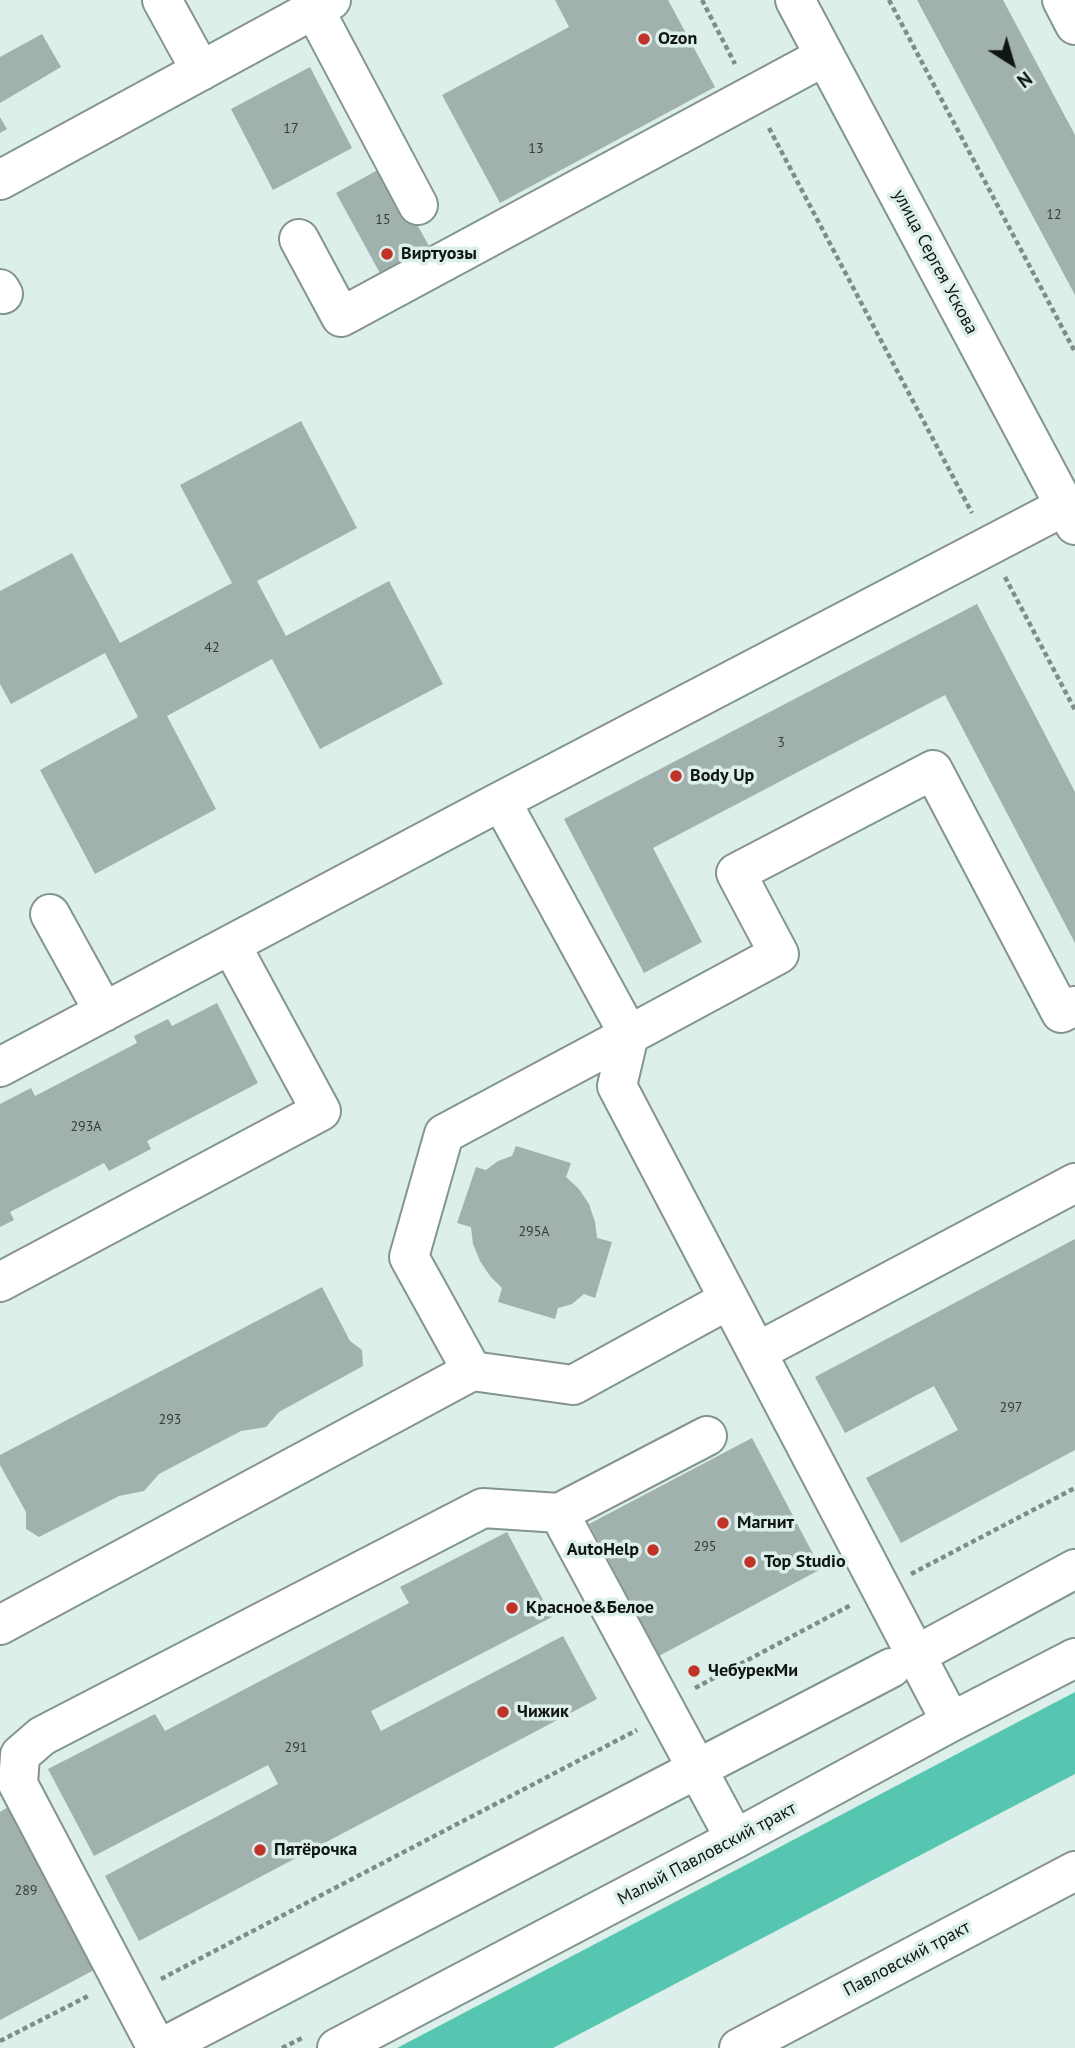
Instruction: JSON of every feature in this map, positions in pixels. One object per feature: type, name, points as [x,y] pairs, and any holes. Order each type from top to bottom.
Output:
[{"type":"street","points":[[162,0],[201,71]]},
{"type":"street","name":"улица Сергея Ускова","points":[[795,0],[1070,516]]},
{"type":"street","points":[[1062,0],[1075,25]]},
{"type":"street","points":[[0,180],[322,5],[418,205]]},
{"type":"street","points":[[299,239],[341,317],[825,56]]},
{"type":"street","points":[[0,1068],[501,801],[989,546],[1070,516]]},
{"type":"street","points":[[472,1371],[409,1257],[444,1134],[779,954],[736,873],[933,770],[1070,1019]]},
{"type":"street","points":[[501,801],[629,1035],[617,1086],[882,1589],[904,1661],[951,1722]]},
{"type":"street","points":[[50,914],[104,1012]]},
{"type":"street","points":[[0,1282],[321,1111],[232,945]]},
{"type":"street","points":[[757,1352],[1075,1183]]},
{"type":"street","points":[[0,1625],[472,1371],[573,1385],[728,1300]]},
{"type":"street","points":[[707,1436],[559,1513],[483,1508],[42,1737],[20,1755],[18,1784],[159,2048],[698,1769],[1075,1569]]},
{"type":"street","points":[[559,1513],[735,1839]]},
{"type":"street","name":"Малый Павловский тракт","points":[[337,2048],[1075,1658]]},
{"type":"street","name":"Павловский тракт","points":[[739,2048],[1075,1871]]},
{"type":"path","points":[[702,0],[1075,710]]},
{"type":"path","points":[[889,0],[1075,352]]},
{"type":"path","points":[[0,2041],[121,1979],[153,1983],[639,1729],[663,1705],[1075,1488]]},
{"type":"green space","points":[[1075,1692],[1075,1774],[553,2048],[397,2048]]},
{"type":"building","points":[[555,0],[668,0],[715,87],[500,203],[442,95],[569,27]]},
{"type":"building","points":[[917,0],[1003,0],[1075,135],[1075,295]]},
{"type":"building","points":[[42,34],[61,67],[0,103],[0,57]]},
{"type":"building","points":[[310,67],[352,148],[273,190],[231,109]]},
{"type":"building","points":[[0,117],[7,129],[0,133]]},
{"type":"building","points":[[385,166],[430,248],[381,275],[336,193]]},
{"type":"building","points":[[301,421],[357,528],[257,581],[286,636],[389,581],[443,684],[320,749],[272,659],[167,716],[216,809],[95,874],[40,770],[138,717],[105,653],[11,704],[0,684],[0,591],[72,553],[120,643],[232,583],[180,485]]},
{"type":"building","points":[[977,604],[1075,792],[1075,943],[945,695],[653,848],[702,942],[644,973],[564,819]]},
{"type":"building","points":[[217,1003],[258,1083],[147,1141],[151,1149],[109,1171],[104,1163],[10,1212],[14,1220],[0,1227],[0,1104],[31,1088],[35,1096],[137,1043],[134,1036],[168,1019],[172,1026]]},
{"type":"building","points":[[516,1146],[571,1163],[566,1177],[579,1189],[589,1204],[597,1238],[612,1242],[595,1298],[584,1294],[572,1304],[558,1308],[555,1319],[498,1302],[502,1288],[480,1261],[473,1244],[471,1227],[457,1223],[476,1167],[486,1170],[498,1161],[512,1156]]},
{"type":"building","points":[[1075,1239],[1075,1450],[901,1543],[866,1478],[958,1430],[934,1386],[845,1433],[815,1377]]},
{"type":"building","points":[[322,1287],[350,1341],[362,1350],[363,1366],[279,1412],[266,1427],[241,1431],[159,1474],[144,1491],[119,1496],[39,1537],[26,1529],[26,1512],[0,1465],[0,1455]]},
{"type":"building","points":[[752,1438],[821,1569],[659,1656],[589,1524]]},
{"type":"building","points":[[507,1532],[552,1617],[371,1711],[381,1731],[563,1636],[597,1699],[139,1941],[105,1876],[278,1784],[268,1765],[94,1856],[48,1769],[155,1714],[165,1731],[409,1603],[400,1587]]},
{"type":"building","points":[[8,1807],[94,1970],[0,2020],[0,1812]]},
{"type":"place","name":"Ozon","points":[[644,39]]},
{"type":"place","name":"Виртуозы","points":[[387,254]]},
{"type":"place","name":"Body Up","points":[[676,776]]},
{"type":"place","name":"Магнит","points":[[723,1523]]},
{"type":"place","name":"AutoHelp","points":[[653,1550]]},
{"type":"place","name":"Top Studio","points":[[750,1562]]},
{"type":"place","name":"Красное&Белое","points":[[512,1608]]},
{"type":"place","name":"ЧебурекМи","points":[[694,1671]]},
{"type":"place","name":"Чижик","points":[[503,1712]]},
{"type":"place","name":"Пятёрочка","points":[[260,1850]]}]
